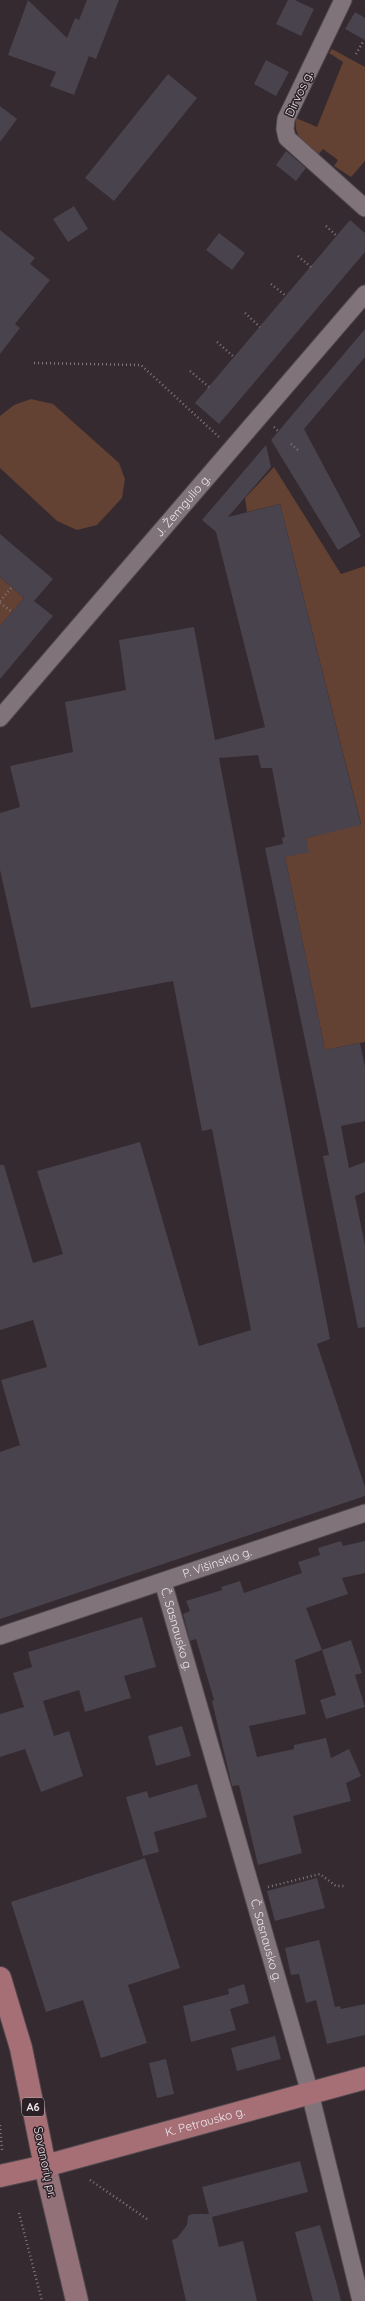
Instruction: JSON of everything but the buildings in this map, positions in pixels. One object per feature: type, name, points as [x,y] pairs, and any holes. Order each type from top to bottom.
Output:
[{"type":"main road","name":"Savanorių pr.","points":[[0,1978],[21,2048],[45,2166],[77,2301]]},
{"type":"main road","name":"K. Petrausko g.","points":[[0,2176],[45,2166],[365,2078]]},
{"type":"street","name":"Dirvos g.","points":[[343,0],[286,120],[285,129],[287,138],[365,208]]},
{"type":"street","name":"J. Žemgulio g.","points":[[0,718],[365,294]]},
{"type":"street","name":"P. Višinskio g.","points":[[0,1636],[163,1582],[365,1512]]},
{"type":"street","name":"Č. Sasnausko g.","points":[[163,1582],[310,2093],[361,2301]]},
{"type":"path","points":[[356,54],[364,40]]},
{"type":"path","points":[[326,226],[337,236]]},
{"type":"path","points":[[298,256],[311,267]]},
{"type":"path","points":[[271,284],[286,296]]},
{"type":"path","points":[[245,313],[260,327]]},
{"type":"path","points":[[217,342],[234,357]]},
{"type":"path","points":[[34,363],[141,365],[231,448]]},
{"type":"path","points":[[190,371],[209,387]]},
{"type":"path","points":[[291,444],[299,451]]},
{"type":"path","points":[[12,587],[0,602],[12,612]]},
{"type":"path","points":[[252,1892],[320,1874],[336,1886],[344,1886]]},
{"type":"path","points":[[0,2125],[2,2150]]},
{"type":"path","points":[[90,2180],[147,2219]]},
{"type":"path","points":[[19,2213],[42,2301]]},
{"type":"shaded area","points":[[332,49],[365,67],[365,161],[351,177],[334,166],[338,160],[323,149],[319,154],[301,139],[296,130],[296,118],[317,127],[343,62],[329,53]]},
{"type":"shaded area","points":[[31,399],[53,404],[119,463],[125,479],[122,498],[97,525],[77,530],[57,521],[0,468],[0,416],[14,405]]},
{"type":"shaded area","points":[[274,467],[341,574],[365,566],[365,1042],[325,1050],[285,857],[306,838],[361,824],[280,504],[247,512],[245,498]]},
{"type":"shaded area","points":[[0,577],[24,598],[0,626]]}]
